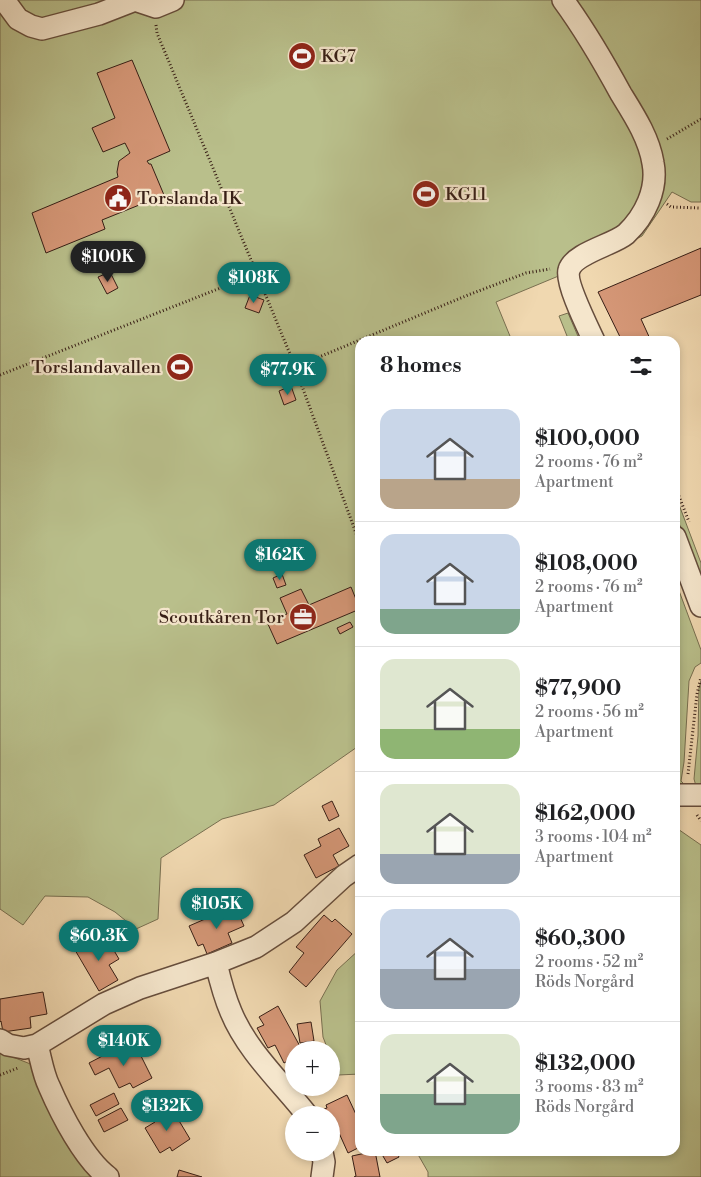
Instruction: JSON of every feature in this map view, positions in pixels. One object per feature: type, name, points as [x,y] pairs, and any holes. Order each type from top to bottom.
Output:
[{"type":"street","points":[[4,0],[18,19],[42,29],[99,14],[135,0],[156,7],[173,0]]},
{"type":"street","points":[[563,0],[586,32],[638,123],[649,147],[654,164],[651,196],[645,212],[636,224],[624,236],[580,258],[573,263],[569,270],[570,284],[592,336]]},
{"type":"street","points":[[683,532],[701,606]]},
{"type":"street","points":[[680,795],[701,795]]},
{"type":"street","points":[[0,1040],[8,1045],[24,1048],[37,1045],[104,1004],[140,988],[216,963],[256,947],[280,932],[355,868]]},
{"type":"street","points":[[216,963],[231,1013],[246,1040],[299,1106]]},
{"type":"street","points":[[37,1045],[48,1085],[80,1146],[101,1172],[108,1177]]},
{"type":"street","points":[[322,1177],[324,1161]]},
{"type":"path","points":[[157,33],[295,367],[355,530]]},
{"type":"path","points":[[649,147],[672,137],[701,119]]},
{"type":"path","points":[[651,196],[662,199],[671,207],[701,208]]},
{"type":"path","points":[[369,336],[526,273],[546,268],[569,270]]},
{"type":"path","points":[[0,375],[256,274]]},
{"type":"path","points":[[295,367],[355,342]]},
{"type":"path","points":[[680,515],[683,532]]},
{"type":"path","points":[[682,773],[689,774],[697,694],[701,677]]},
{"type":"green space","name":"Torslandavallen","points":[[0,0],[701,0],[701,202],[691,202],[672,192],[642,236],[585,265],[496,302],[510,336],[355,336],[355,748],[274,805],[222,819],[161,858],[158,919],[136,929],[115,912],[88,897],[45,896],[23,925],[0,909]]},
{"type":"green space","points":[[568,313],[578,336],[567,336],[559,316]]},
{"type":"green space","points":[[680,507],[701,563],[701,579],[680,526]]},
{"type":"green space","points":[[680,593],[701,650],[701,663],[695,667],[689,681],[681,781],[685,785],[680,785]]},
{"type":"green space","points":[[701,681],[701,786],[696,786],[694,779]]},
{"type":"green space","points":[[680,830],[701,845],[701,1177],[428,1177],[428,1172],[419,1156],[680,1156]]},
{"type":"green space","points":[[355,954],[355,1074],[340,1075],[340,1041],[325,1041],[320,1001],[337,970]]},
{"type":"green space","points":[[0,1052],[33,1065],[94,1177],[0,1177]]},
{"type":"building","points":[[132,60],[170,151],[147,161],[151,164],[164,195],[102,220],[105,229],[46,253],[32,213],[118,177],[119,161],[130,153],[125,143],[103,152],[92,128],[115,118],[97,73]]},
{"type":"building","points":[[701,248],[701,295],[641,319],[649,336],[620,336],[598,292]]},
{"type":"building","points":[[110,272],[118,288],[107,294],[98,277]]},
{"type":"building","points":[[250,295],[264,300],[259,313],[245,308]]},
{"type":"building","points":[[282,358],[286,368],[277,373],[272,362]]},
{"type":"building","points":[[291,386],[296,400],[284,405],[279,391]]},
{"type":"building","points":[[282,574],[286,585],[277,588],[273,578]]},
{"type":"building","points":[[351,587],[355,597],[355,611],[277,644],[267,622],[287,614],[280,598],[301,589],[309,605]]},
{"type":"building","points":[[350,622],[353,627],[340,634],[337,628]]},
{"type":"building","points":[[332,801],[339,816],[329,821],[322,806]]},
{"type":"building","points":[[339,828],[349,846],[333,855],[339,866],[316,878],[304,855],[321,846],[318,839]]},
{"type":"building","points":[[235,906],[244,926],[228,933],[232,943],[207,954],[203,944],[198,946],[189,926]]},
{"type":"building","points":[[324,915],[332,922],[335,919],[352,934],[306,987],[289,972],[304,953],[296,947]]},
{"type":"building","points":[[106,937],[119,959],[109,965],[118,980],[99,991],[75,950],[95,939],[97,942]]},
{"type":"building","points":[[43,992],[47,1014],[30,1017],[31,1028],[3,1032],[0,1022],[0,999]]},
{"type":"building","points":[[278,1006],[297,1041],[285,1041],[285,1062],[275,1045],[268,1048],[257,1028],[264,1025],[259,1017]]},
{"type":"building","points":[[311,1022],[314,1041],[300,1041],[297,1024]]},
{"type":"building","points":[[136,1046],[152,1078],[133,1088],[130,1083],[119,1088],[109,1068],[95,1075],[89,1063],[116,1049],[119,1055]]},
{"type":"building","points":[[114,1093],[119,1104],[96,1116],[90,1105]]},
{"type":"building","points":[[347,1095],[355,1112],[355,1150],[348,1153],[340,1135],[340,1106],[326,1106]]},
{"type":"building","points":[[121,1108],[128,1120],[104,1132],[98,1120]]},
{"type":"building","points":[[172,1109],[190,1139],[172,1151],[170,1147],[160,1153],[145,1128]]},
{"type":"building","points":[[352,1156],[376,1156],[380,1177],[354,1177],[356,1176]]},
{"type":"building","points":[[383,1156],[398,1156],[399,1157],[387,1163]]},
{"type":"building","points":[[179,1170],[202,1177],[177,1177]]},
{"type":"place","name":"KG7","points":[[302,56]]},
{"type":"place","name":"KG11","points":[[426,194]]},
{"type":"place","name":"Torslanda IK","points":[[118,198]]},
{"type":"place","name":"Torslandavallen","points":[[180,367]]},
{"type":"place","name":"Scoutkåren Tor","points":[[303,617]]}]
